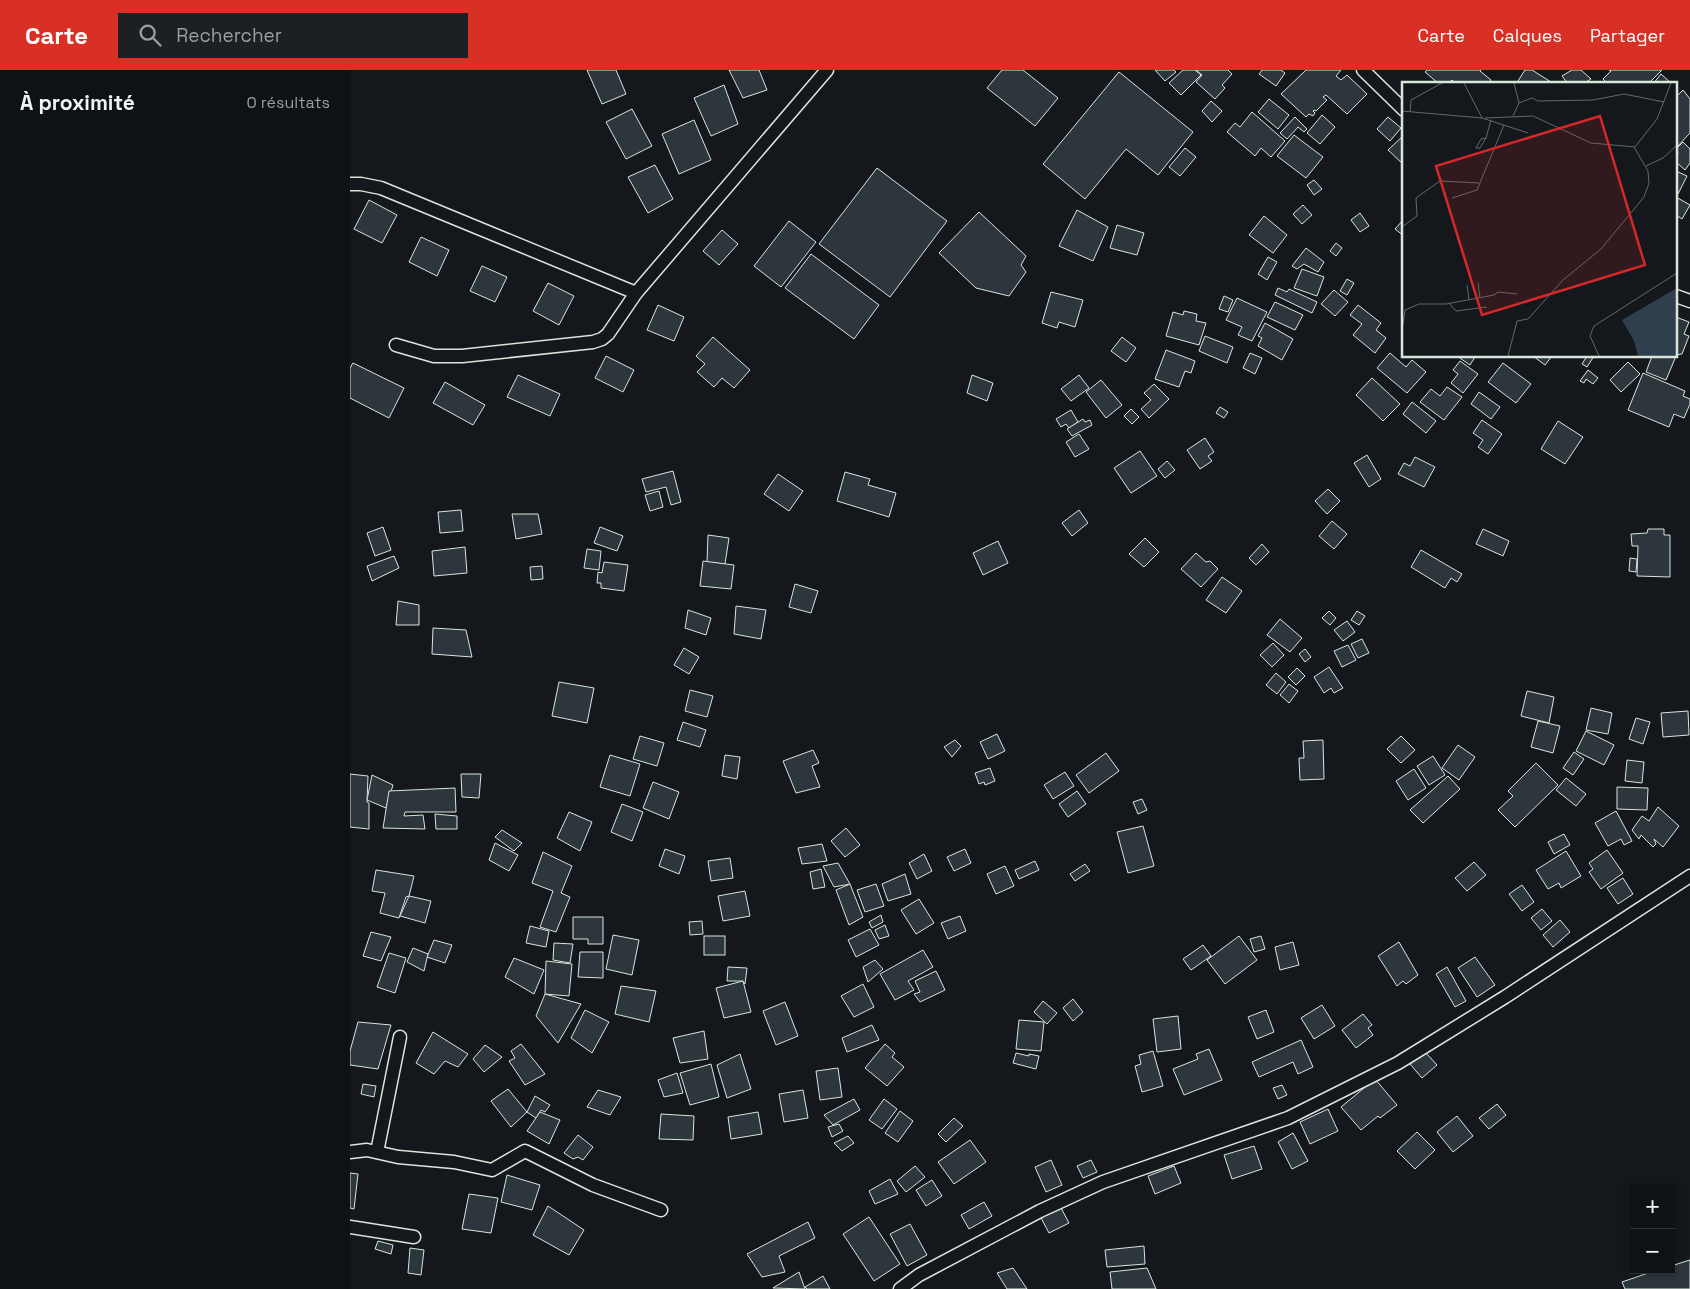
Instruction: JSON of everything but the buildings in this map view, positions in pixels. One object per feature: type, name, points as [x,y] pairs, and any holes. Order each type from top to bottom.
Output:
[{"type":"street","points":[[396,345],[434,356],[453,356],[593,342],[602,339],[608,334],[636,294],[827,70]]},
{"type":"street","points":[[1363,70],[1402,108]]},
{"type":"street","points":[[350,184],[381,188],[636,294]]},
{"type":"street","points":[[1678,297],[1690,301]]},
{"type":"street","points":[[900,1289],[919,1276],[1032,1215],[1103,1182],[1288,1118],[1398,1063],[1505,997],[1690,876]]},
{"type":"street","points":[[377,1152],[400,1037]]},
{"type":"street","points":[[350,1152],[366,1150],[398,1157],[454,1162],[492,1170],[525,1151],[593,1185],[660,1210]]},
{"type":"street","points":[[350,1227],[414,1237]]}]
